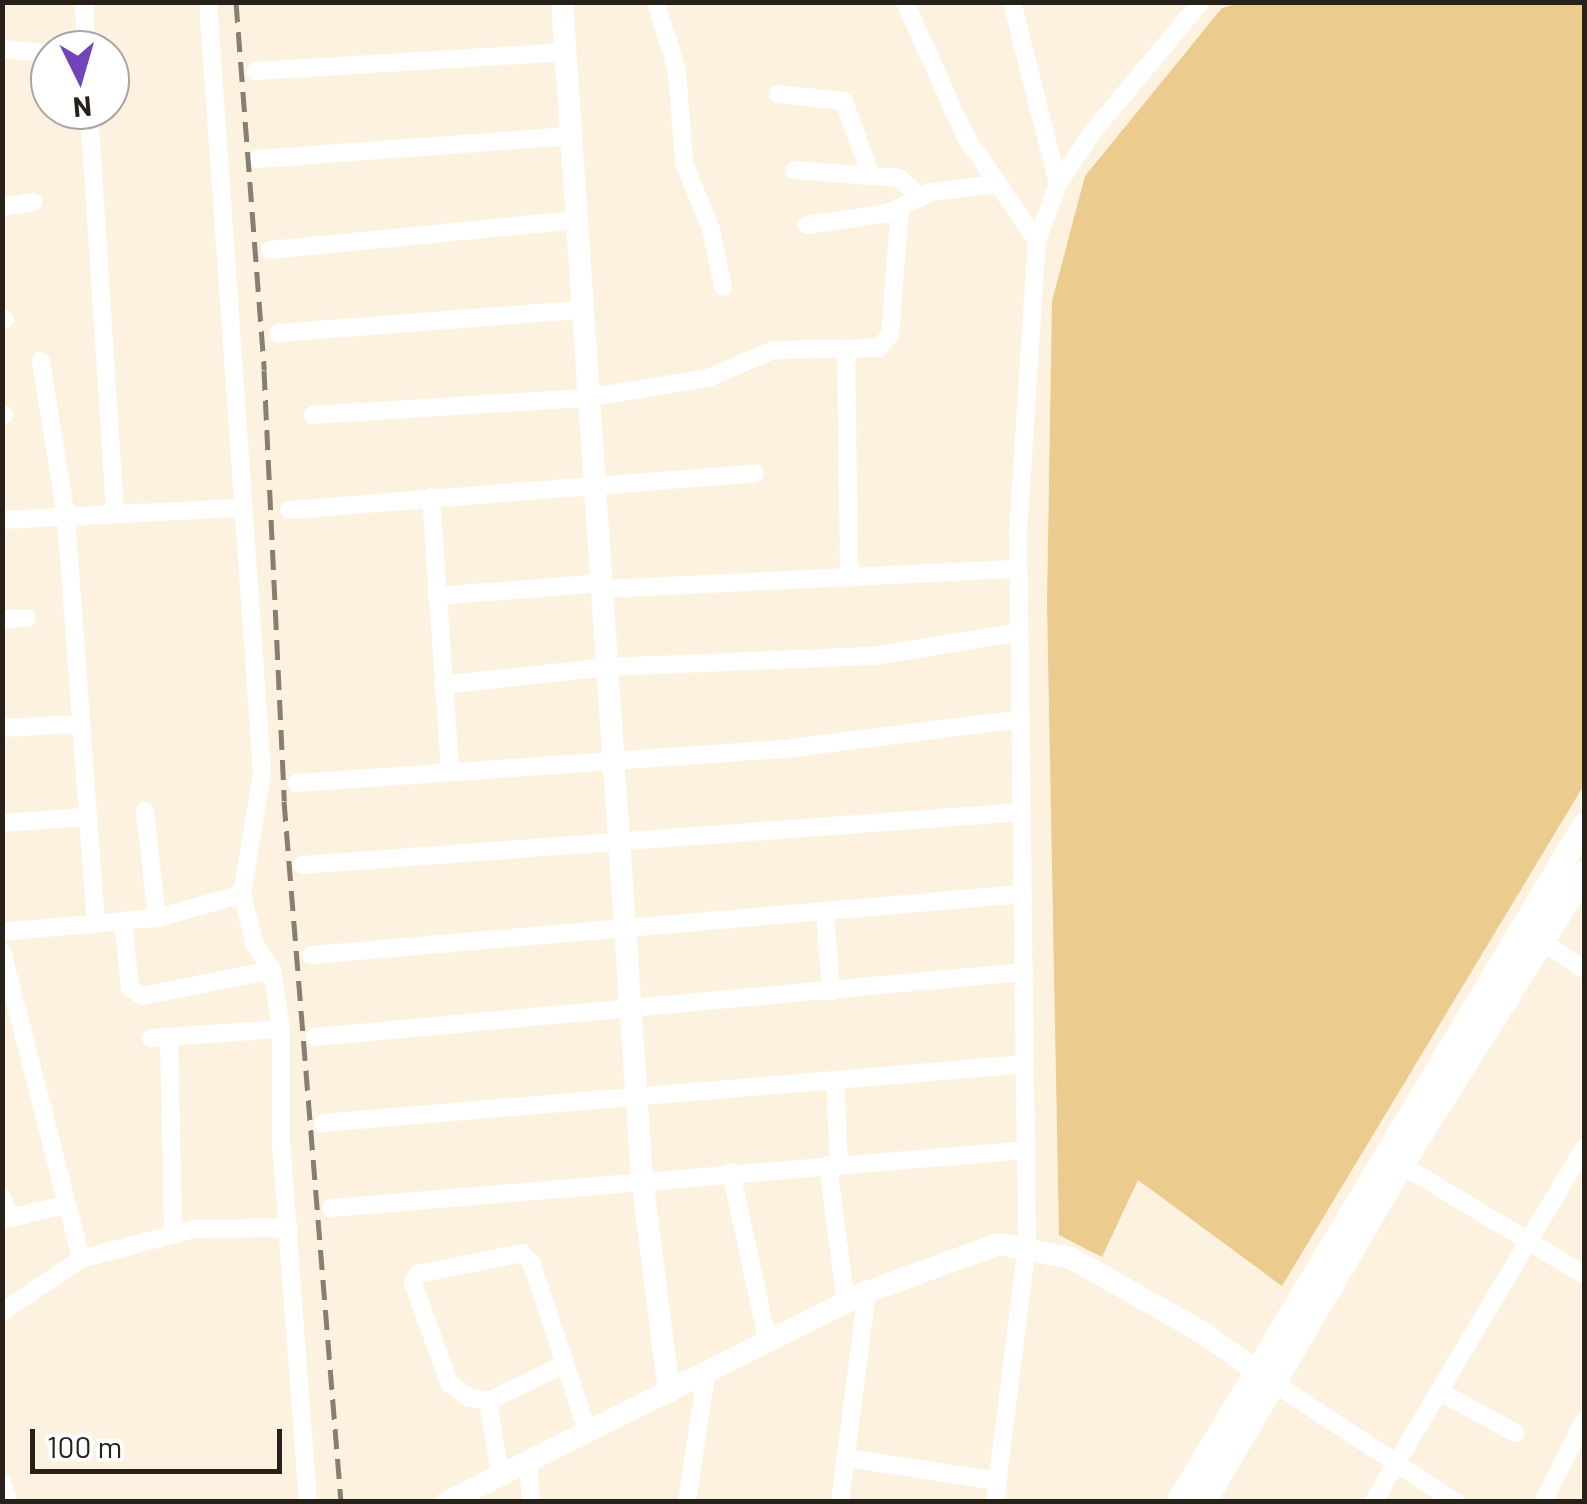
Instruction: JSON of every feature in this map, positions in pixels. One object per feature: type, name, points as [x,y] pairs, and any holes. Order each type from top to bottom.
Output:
[{"type":"main road","points":[[1203,1502],[1266,1378],[1393,1159],[1532,936],[1584,826]]},
{"type":"main road","points":[[1532,936],[1584,873]]},
{"type":"main road","points":[[1178,1502],[1266,1378]]},
{"type":"street","points":[[84,2],[85,30]]},
{"type":"street","points":[[208,2],[262,773],[242,894],[256,945],[272,970],[281,1029],[289,1228],[308,1502]]},
{"type":"street","points":[[562,2],[578,310],[604,586],[611,760],[642,1178],[669,1392]]},
{"type":"street","points":[[656,2],[676,71],[684,163],[714,239],[724,286]]},
{"type":"street","points":[[905,2],[942,93],[996,184],[1037,241]]},
{"type":"street","points":[[1012,2],[1058,184]]},
{"type":"street","points":[[995,1502],[1027,1245],[1018,570],[1037,241],[1058,184],[1094,129],[1200,2]]},
{"type":"street","points":[[2,49],[30,51]]},
{"type":"street","points":[[256,72],[566,52]]},
{"type":"street","points":[[778,94],[844,101],[870,174]]},
{"type":"street","points":[[91,130],[115,514]]},
{"type":"street","points":[[258,159],[570,136]]},
{"type":"street","points":[[794,170],[899,178],[918,195]]},
{"type":"street","points":[[806,226],[900,207],[918,195],[996,184]]},
{"type":"street","points":[[2,207],[34,202]]},
{"type":"street","points":[[313,415],[587,398],[708,378],[772,350],[887,344],[900,207]]},
{"type":"street","points":[[270,250],[574,220]]},
{"type":"street","points":[[278,332],[578,310]]},
{"type":"street","points":[[846,349],[849,578]]},
{"type":"street","points":[[42,361],[66,517],[96,924]]},
{"type":"street","points":[[289,510],[595,482],[755,473]]},
{"type":"street","points":[[431,497],[450,768]]},
{"type":"street","points":[[2,520],[242,508]]},
{"type":"street","points":[[437,596],[1018,570]]},
{"type":"street","points":[[2,619],[27,618]]},
{"type":"street","points":[[443,686],[607,667],[873,656],[1019,632]]},
{"type":"street","points":[[298,783],[450,768],[792,748],[1020,719]]},
{"type":"street","points":[[2,728],[79,724]]},
{"type":"street","points":[[145,811],[157,918]]},
{"type":"street","points":[[302,865],[1022,812]]},
{"type":"street","points":[[2,823],[86,817]]},
{"type":"street","points":[[2,932],[157,918],[242,894]]},
{"type":"street","points":[[311,954],[1022,894]]},
{"type":"street","points":[[824,912],[831,992]]},
{"type":"street","points":[[123,921],[130,988],[142,996],[272,970]]},
{"type":"street","points":[[1532,936],[1584,970]]},
{"type":"street","points":[[2,951],[33,1051],[65,1205],[82,1259]]},
{"type":"street","points":[[316,1037],[630,1013],[1024,972]]},
{"type":"street","points":[[173,1235],[160,1037],[281,1029]]},
{"type":"street","points":[[323,1123],[1025,1064]]},
{"type":"street","points":[[835,1080],[834,1164],[846,1304]]},
{"type":"street","points":[[1373,1502],[1584,1148]]},
{"type":"street","points":[[331,1208],[642,1178],[1026,1150]]},
{"type":"street","points":[[1393,1159],[1584,1275]]},
{"type":"street","points":[[731,1172],[767,1340]]},
{"type":"street","points":[[2,1197],[6,1219],[65,1205]]},
{"type":"street","points":[[2,1312],[82,1259],[173,1235],[289,1228]]},
{"type":"street","points":[[446,1502],[867,1292],[972,1250],[1027,1245],[1070,1258],[1202,1332],[1395,1466],[1454,1502]]},
{"type":"street","points":[[565,1364],[488,1402],[468,1398],[450,1383],[414,1297],[418,1274],[522,1253],[532,1264],[588,1433]]},
{"type":"street","points":[[840,1502],[867,1292]]},
{"type":"street","points":[[687,1502],[706,1374]]},
{"type":"street","points":[[1439,1392],[1515,1433]]},
{"type":"street","points":[[488,1402],[500,1474]]},
{"type":"street","points":[[1542,1502],[1584,1421]]},
{"type":"street","points":[[847,1458],[998,1482]]},
{"type":"street","points":[[528,1461],[531,1502]]},
{"type":"shaded area","points":[[1240,3],[1584,3],[1584,785],[1282,1286],[1138,1180],[1102,1257],[1059,1235],[1047,603],[1052,301],[1085,176],[1222,8]]},
{"type":"railway","points":[[236,2],[264,370],[284,801],[341,1502]]}]
